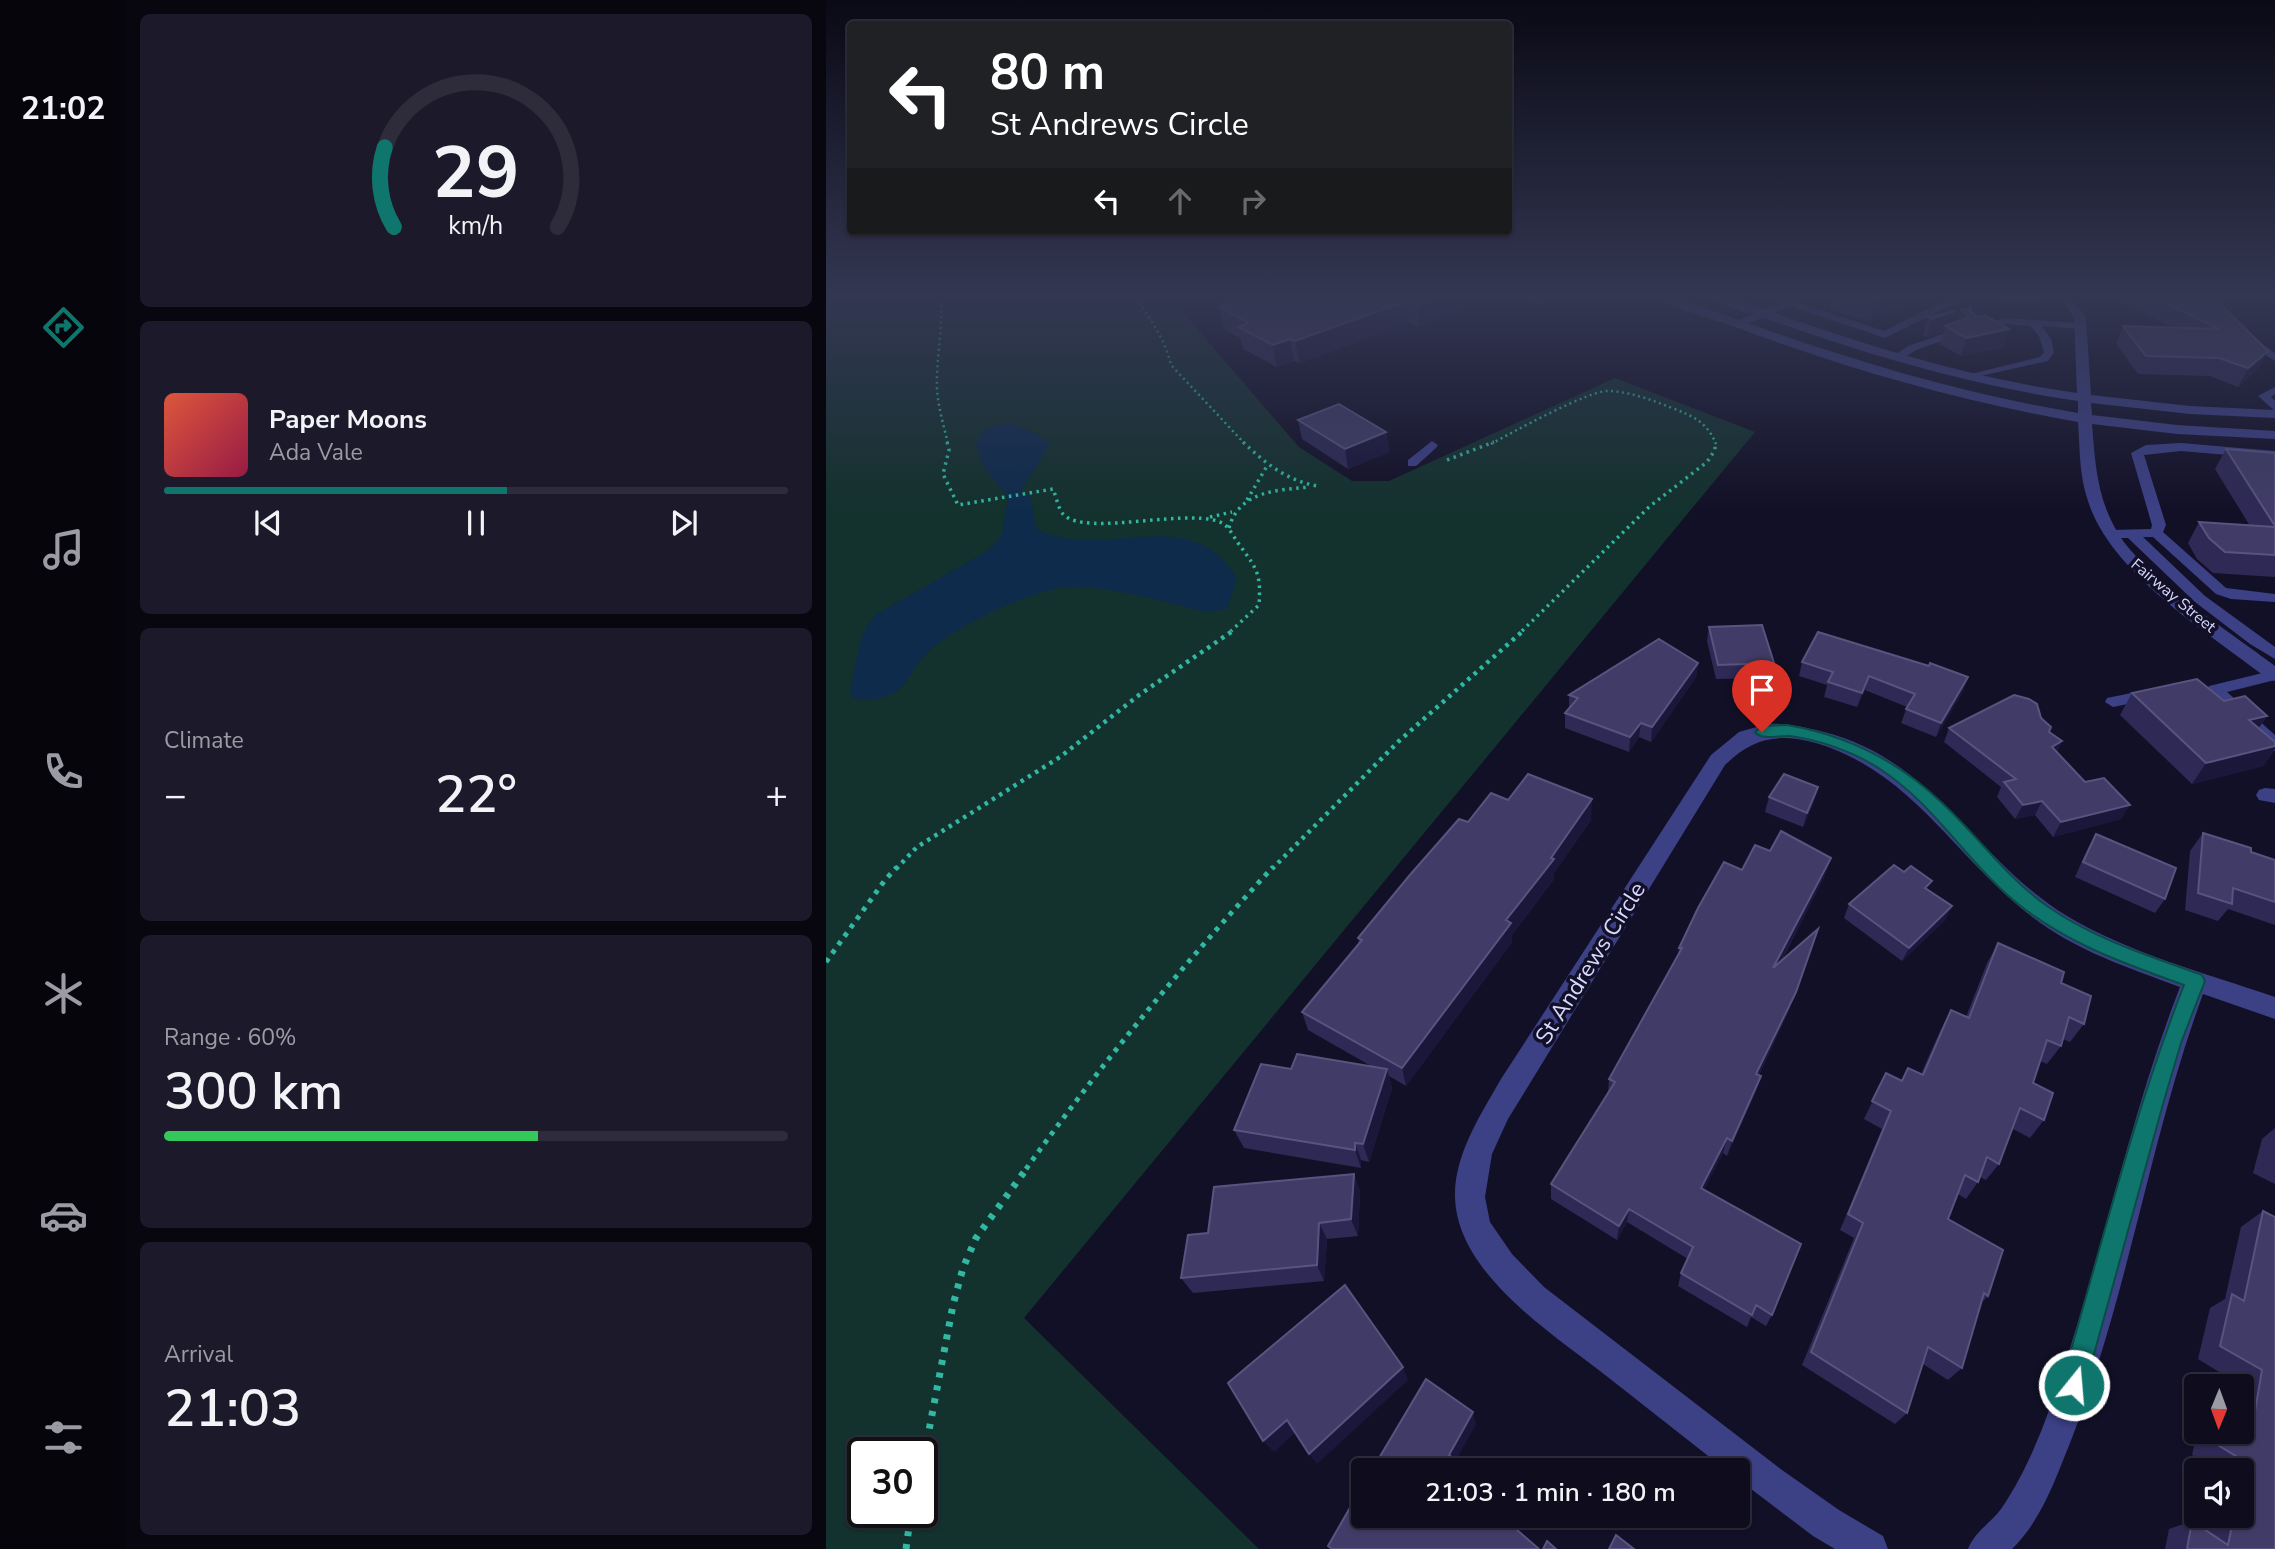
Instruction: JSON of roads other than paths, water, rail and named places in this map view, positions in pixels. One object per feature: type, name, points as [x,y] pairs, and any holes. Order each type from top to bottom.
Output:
[{"type":"street","points":[[1858,366],[1990,401],[2084,418],[2190,430],[2275,435]]},
{"type":"street","points":[[1928,366],[1970,377],[2083,398],[2188,410],[2275,414]]},
{"type":"street","name":"Fairway Street","points":[[2082,366],[2088,474],[2095,503],[2110,534],[2122,550],[2158,585],[2275,675]]},
{"type":"street","name":"St Andrews Circle","points":[[1870,1549],[1826,1523],[1770,1482],[1563,1322],[1501,1267],[1479,1233],[1470,1198],[1475,1162],[1490,1127],[1591,959],[1718,760],[1741,739],[1762,732],[1787,730],[1814,735],[1857,751],[1886,765],[1935,806],[2007,884],[2041,912],[2081,936],[2114,951],[2275,1008]]},
{"type":"street","points":[[1986,1549],[2008,1529],[2029,1496],[2059,1432],[2171,1043],[2195,981]]},
{"type":"lane","points":[[1970,377],[2013,366]]},
{"type":"lane","points":[[2275,390],[2264,396],[2275,408]]},
{"type":"lane","points":[[1413,462],[1432,445]]},
{"type":"lane","points":[[2156,533],[2159,525],[2137,453],[2141,449],[2167,446],[2275,454]]},
{"type":"lane","points":[[2110,534],[2156,533],[2221,591],[2275,597]]},
{"type":"lane","points":[[2132,534],[2169,575],[2208,607],[2275,654]]},
{"type":"lane","points":[[2275,675],[2210,688],[2275,744]]},
{"type":"lane","points":[[2113,702],[2166,690]]},
{"type":"water","points":[[1013,424],[1037,434],[1050,445],[1020,492],[1031,498],[1036,528],[1046,534],[1066,538],[1090,540],[1160,536],[1182,538],[1202,545],[1221,558],[1237,579],[1227,609],[1208,612],[1113,590],[1059,588],[1006,606],[948,637],[921,659],[903,685],[890,695],[875,699],[853,698],[850,691],[858,652],[864,633],[875,615],[980,555],[993,546],[1002,534],[1008,497],[984,467],[976,446],[985,430]]}]
